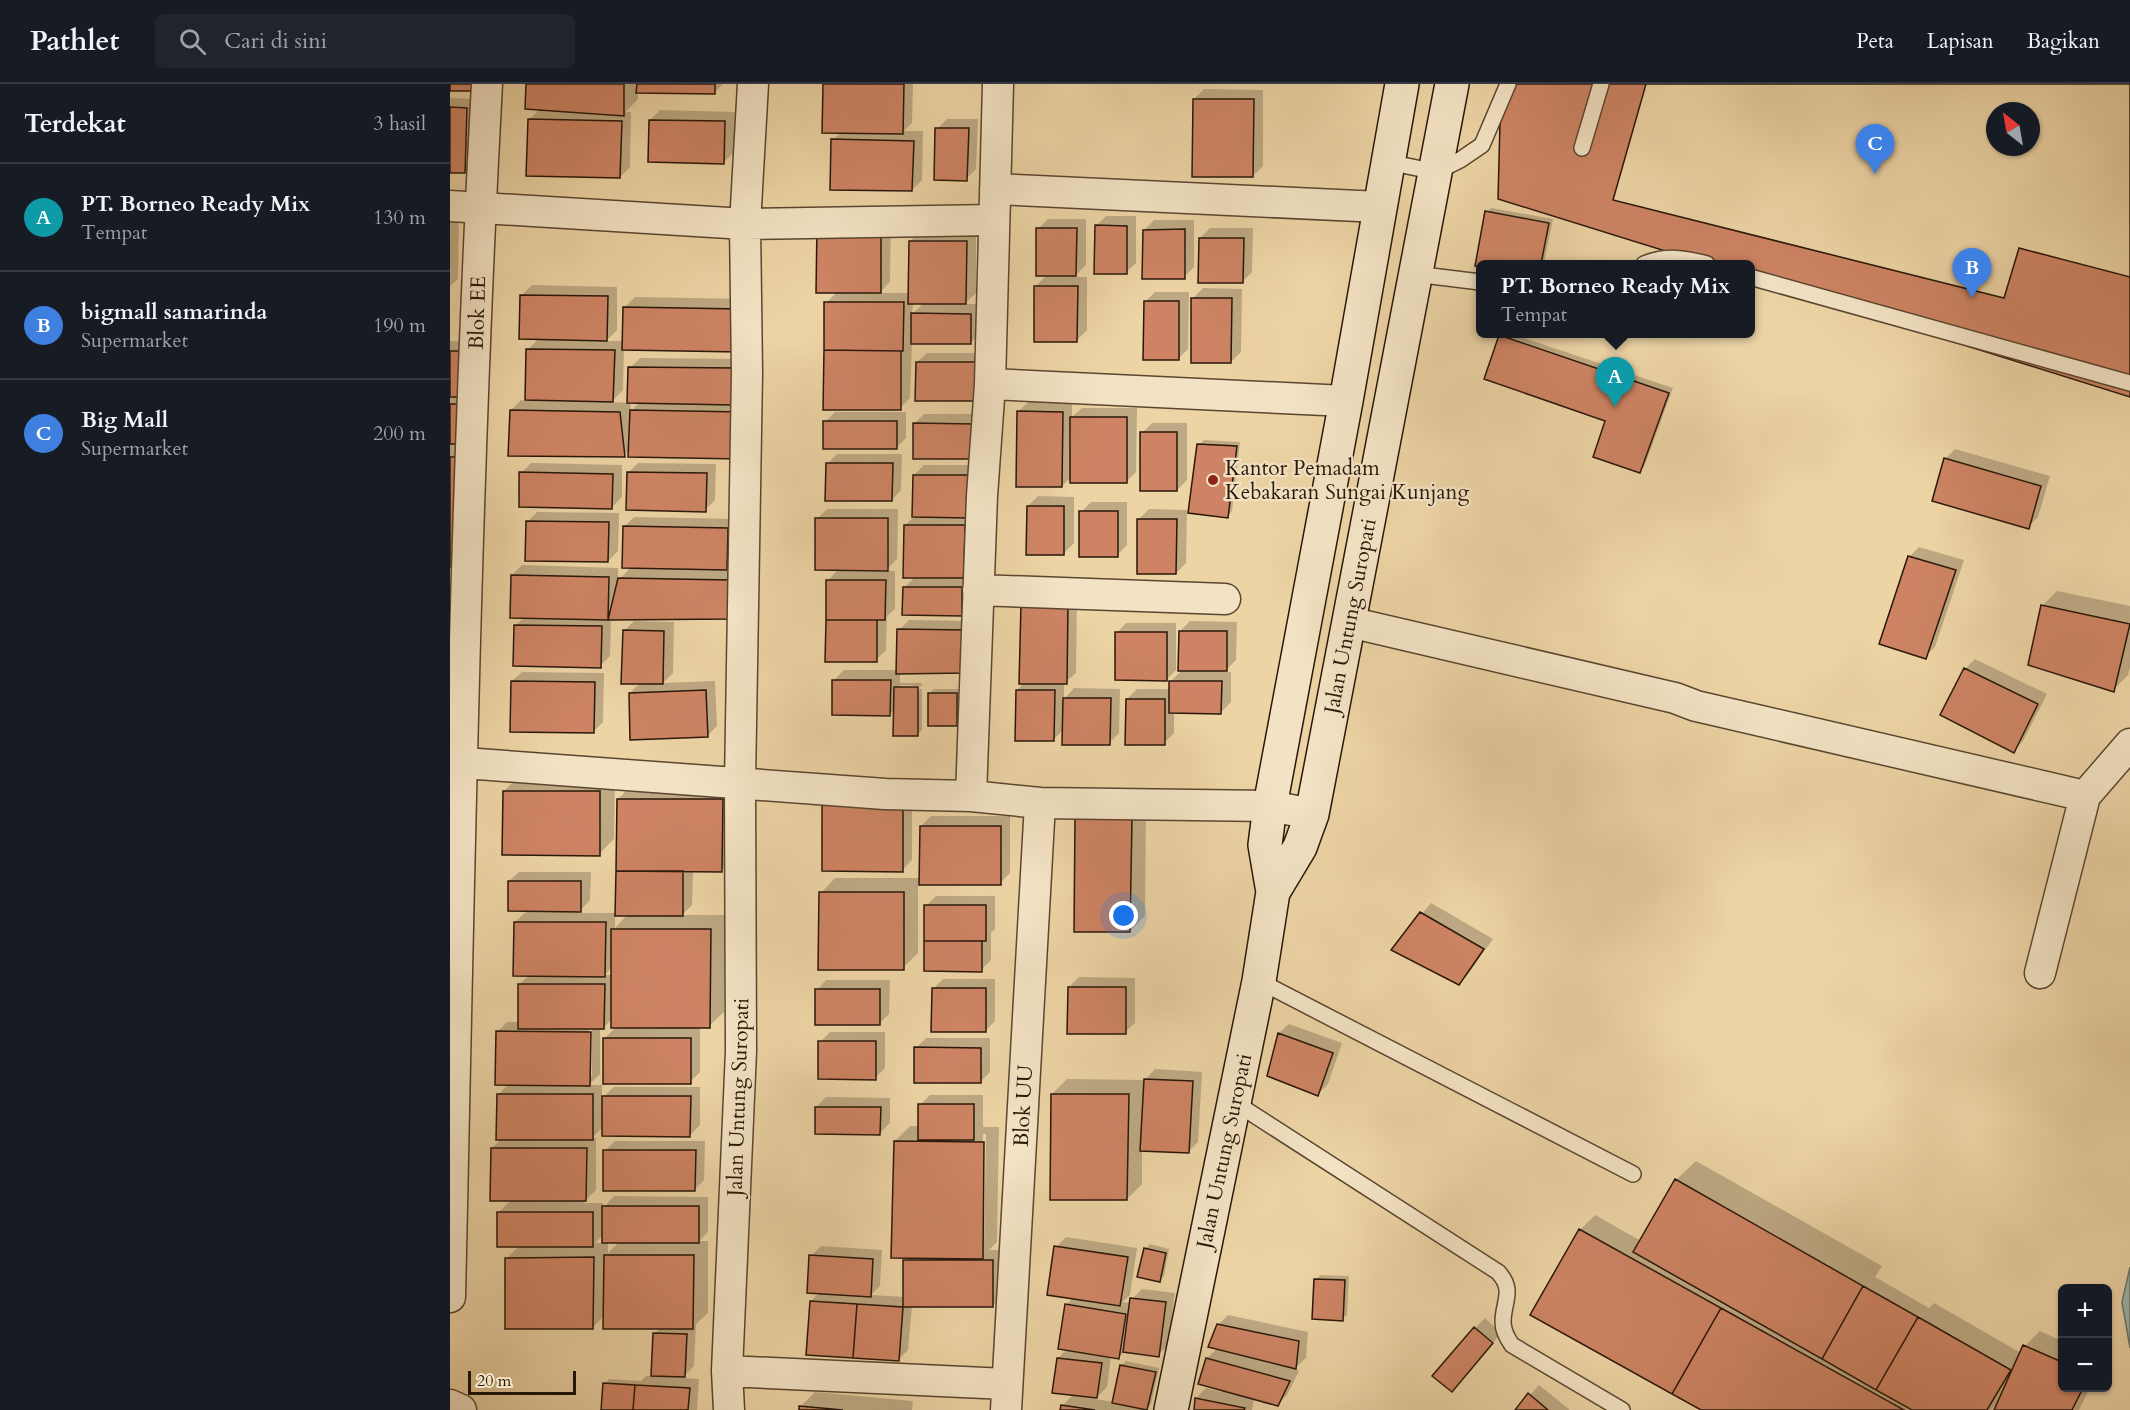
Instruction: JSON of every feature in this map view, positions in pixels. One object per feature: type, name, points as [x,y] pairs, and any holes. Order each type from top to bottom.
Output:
[{"type":"main road","name":"Jalan Untung Suropati","points":[[1171,1410],[1259,981],[1273,892],[1264,845],[1270,806],[1346,402],[1402,84]]},
{"type":"main road","name":"Jalan Untung Suropati","points":[[1273,892],[1300,848],[1312,814],[1452,84]]},
{"type":"street","name":"Blok EE","points":[[450,1297],[456,762],[487,84]]},
{"type":"street","name":"Jalan Untung Suropati","points":[[729,1410],[727,1371],[741,1051],[740,783],[747,373],[745,224],[753,84]]},
{"type":"street","points":[[971,796],[981,496],[990,384],[998,84]]},
{"type":"street","points":[[995,189],[1380,207]]},
{"type":"street","points":[[450,206],[745,224],[994,220]]},
{"type":"street","points":[[990,384],[1346,402]]},
{"type":"street","points":[[978,590],[1225,599]]},
{"type":"street","points":[[1349,622],[1675,698],[1708,709],[2085,796]]},
{"type":"street","points":[[2040,973],[2085,796],[2130,744]]},
{"type":"street","points":[[456,762],[885,794],[971,796],[1041,803],[1270,806],[1312,814]]},
{"type":"street","name":"Blok UU","points":[[1006,1397],[1041,803]]},
{"type":"street","points":[[727,1371],[1006,1397]]},
{"type":"street","points":[[450,1405],[461,1410]]},
{"type":"lane","points":[[1388,162],[1436,172],[1460,160],[1482,145],[1508,84]]},
{"type":"lane","points":[[1582,148],[1601,84]]},
{"type":"lane","points":[[1661,260],[1669,258],[1692,260]]},
{"type":"lane","points":[[1415,274],[1476,282]]},
{"type":"lane","points":[[1755,278],[2130,384]]},
{"type":"lane","points":[[1259,981],[1633,1174]]},
{"type":"lane","points":[[1233,1102],[1498,1272],[1504,1278],[1508,1293],[1503,1321],[1504,1331],[1512,1345],[1622,1410]]},
{"type":"water","points":[[2130,1267],[2130,1348],[2122,1302]]},
{"type":"building","points":[[450,84],[474,84],[474,91],[450,91]]},
{"type":"building","points":[[526,84],[624,84],[624,116],[525,109]]},
{"type":"building","points":[[637,84],[715,84],[715,94],[636,93]]},
{"type":"building","points":[[823,84],[904,84],[903,134],[822,133]]},
{"type":"building","points":[[1501,84],[2130,84],[2130,397],[1755,280],[1755,260],[1694,260],[1498,199]]},
{"type":"building","points":[[1646,84],[2130,84],[2130,277],[2019,248],[2004,298],[1613,200]]},
{"type":"building","points":[[1193,99],[1254,99],[1253,177],[1192,177]]},
{"type":"building","points":[[450,107],[467,108],[465,173],[450,173]]},
{"type":"building","points":[[528,119],[622,121],[620,178],[526,176]]},
{"type":"building","points":[[649,120],[725,121],[724,164],[648,162]]},
{"type":"building","points":[[935,128],[969,128],[967,181],[934,180]]},
{"type":"building","points":[[831,139],[914,141],[912,191],[830,190]]},
{"type":"building","points":[[1485,211],[1549,223],[1542,260],[1476,260]]},
{"type":"building","points":[[817,224],[881,225],[881,293],[816,293]]},
{"type":"building","points":[[1095,225],[1127,226],[1127,274],[1094,274]]},
{"type":"building","points":[[1036,228],[1077,228],[1076,276],[1036,276]]},
{"type":"building","points":[[1185,229],[1185,279],[1142,279],[1143,230]]},
{"type":"building","points":[[1199,238],[1244,238],[1243,283],[1198,283]]},
{"type":"building","points":[[909,241],[967,241],[966,304],[908,304]]},
{"type":"building","points":[[1034,286],[1078,286],[1077,342],[1034,342]]},
{"type":"building","points":[[520,295],[608,296],[607,341],[519,339]]},
{"type":"building","points":[[1191,298],[1232,298],[1231,363],[1191,363]]},
{"type":"building","points":[[1144,301],[1179,301],[1179,360],[1143,360]]},
{"type":"building","points":[[824,302],[904,302],[903,351],[824,350]]},
{"type":"building","points":[[623,307],[741,309],[740,352],[622,350]]},
{"type":"building","points":[[911,313],[971,314],[971,344],[911,344]]},
{"type":"building","points":[[1498,338],[1508,338],[1669,393],[1640,473],[1593,457],[1605,421],[1484,379]]},
{"type":"building","points":[[526,349],[615,350],[613,402],[525,400]]},
{"type":"building","points":[[824,350],[901,351],[901,410],[823,410]]},
{"type":"building","points":[[450,351],[472,351],[471,397],[450,397]]},
{"type":"building","points":[[916,362],[979,362],[978,401],[915,401]]},
{"type":"building","points":[[628,367],[735,368],[734,405],[627,403]]},
{"type":"building","points":[[450,404],[463,404],[462,444],[450,444]]},
{"type":"building","points":[[510,410],[620,412],[625,457],[508,456]]},
{"type":"building","points":[[630,410],[742,412],[741,459],[628,457]]},
{"type":"building","points":[[1017,411],[1063,412],[1062,487],[1016,487]]},
{"type":"building","points":[[1070,417],[1127,417],[1127,483],[1070,483]]},
{"type":"building","points":[[823,421],[897,421],[897,449],[823,449]]},
{"type":"building","points":[[913,423],[975,424],[974,459],[913,459]]},
{"type":"building","points":[[1140,432],[1177,432],[1177,491],[1140,491]]},
{"type":"building","name":"Kantor Pemadam Kebakaran Sungai Kunjang","points":[[1197,444],[1237,446],[1228,518],[1188,513]]},
{"type":"building","points":[[450,457],[463,457],[461,567],[450,567]]},
{"type":"building","points":[[1944,458],[2041,486],[2029,529],[1932,501]]},
{"type":"building","points":[[826,463],[893,463],[892,501],[825,501]]},
{"type":"building","points":[[519,472],[613,474],[612,509],[519,507]]},
{"type":"building","points":[[627,472],[707,473],[706,512],[626,510]]},
{"type":"building","points":[[913,475],[969,475],[969,518],[912,517]]},
{"type":"building","points":[[1027,506],[1064,506],[1064,555],[1026,555]]},
{"type":"building","points":[[1079,511],[1118,511],[1118,557],[1079,557]]},
{"type":"building","points":[[815,518],[888,518],[888,571],[815,570]]},
{"type":"building","points":[[1137,519],[1177,519],[1176,574],[1137,574]]},
{"type":"building","points":[[526,521],[609,522],[608,562],[525,561]]},
{"type":"building","points":[[904,525],[965,525],[964,578],[903,578]]},
{"type":"building","points":[[623,526],[728,528],[727,570],[622,568]]},
{"type":"building","points":[[1908,556],[1956,570],[1926,659],[1879,644]]},
{"type":"building","points":[[511,575],[609,577],[608,620],[510,618]]},
{"type":"building","points":[[618,578],[730,580],[729,619],[608,620]]},
{"type":"building","points":[[826,580],[886,580],[885,620],[826,620]]},
{"type":"building","points":[[903,587],[962,587],[962,616],[902,615]]},
{"type":"building","points":[[1021,604],[1068,604],[1067,684],[1019,684]]},
{"type":"building","points":[[2041,605],[2130,624],[2114,692],[2028,665]]},
{"type":"building","points":[[826,620],[877,620],[877,662],[825,662]]},
{"type":"building","points":[[514,625],[602,626],[601,668],[513,666]]},
{"type":"building","points":[[897,629],[967,630],[966,673],[896,674]]},
{"type":"building","points":[[623,630],[664,631],[663,684],[621,684]]},
{"type":"building","points":[[1179,631],[1227,631],[1227,671],[1178,671]]},
{"type":"building","points":[[1115,632],[1167,632],[1167,681],[1115,680]]},
{"type":"building","points":[[1964,668],[2038,704],[2014,753],[1940,715]]},
{"type":"building","points":[[832,680],[891,680],[890,716],[832,715]]},
{"type":"building","points":[[511,681],[595,682],[594,733],[510,732]]},
{"type":"building","points":[[1169,681],[1222,681],[1221,714],[1169,713]]},
{"type":"building","points":[[894,687],[918,687],[918,736],[893,736]]},
{"type":"building","points":[[706,690],[708,737],[630,740],[629,693]]},
{"type":"building","points":[[1016,690],[1055,690],[1054,741],[1015,741]]},
{"type":"building","points":[[928,693],[957,693],[957,726],[928,726]]},
{"type":"building","points":[[1063,698],[1111,698],[1110,745],[1062,745]]},
{"type":"building","points":[[1126,699],[1165,699],[1165,745],[1125,745]]},
{"type":"building","points":[[503,791],[600,791],[600,856],[502,855]]},
{"type":"building","points":[[617,799],[723,799],[722,872],[616,871]]},
{"type":"building","points":[[822,804],[903,804],[903,872],[822,871]]},
{"type":"building","points":[[1075,818],[1132,818],[1130,932],[1074,932]]},
{"type":"building","points":[[920,826],[1001,826],[1001,885],[919,885]]},
{"type":"building","points":[[616,871],[683,871],[683,916],[615,916]]},
{"type":"building","points":[[508,881],[581,881],[581,912],[508,911]]},
{"type":"building","points":[[819,892],[904,892],[904,970],[818,970]]},
{"type":"building","points":[[924,905],[986,905],[986,941],[924,941]]},
{"type":"building","points":[[1420,912],[1484,949],[1459,985],[1391,950]]},
{"type":"building","points":[[514,922],[606,922],[605,977],[513,976]]},
{"type":"building","points":[[611,929],[711,929],[710,1028],[611,1028]]},
{"type":"building","points":[[924,941],[982,941],[982,972],[924,971]]},
{"type":"building","points":[[518,984],[605,984],[604,1029],[518,1029]]},
{"type":"building","points":[[1068,987],[1126,987],[1126,1034],[1067,1034]]},
{"type":"building","points":[[932,988],[986,988],[986,1032],[931,1032]]},
{"type":"building","points":[[815,989],[880,989],[880,1025],[815,1025]]},
{"type":"building","points":[[496,1031],[591,1032],[590,1086],[495,1085]]},
{"type":"building","points":[[1278,1033],[1333,1053],[1318,1096],[1267,1076]]},
{"type":"building","points":[[603,1038],[691,1038],[691,1084],[603,1084]]},
{"type":"building","points":[[818,1041],[876,1041],[876,1080],[818,1079]]},
{"type":"building","points":[[914,1047],[981,1048],[981,1083],[914,1083]]},
{"type":"building","points":[[1144,1079],[1193,1081],[1189,1153],[1140,1151]]},
{"type":"building","points":[[497,1094],[593,1094],[593,1140],[496,1140]]},
{"type":"building","points":[[1051,1094],[1129,1094],[1127,1200],[1050,1200]]},
{"type":"building","points":[[602,1096],[691,1096],[690,1137],[602,1136]]},
{"type":"building","points":[[918,1104],[974,1104],[974,1140],[918,1140]]},
{"type":"building","points":[[815,1107],[881,1107],[880,1135],[815,1134]]},
{"type":"building","points":[[894,1141],[984,1142],[983,1259],[891,1258]]},
{"type":"building","points":[[491,1148],[587,1148],[586,1201],[490,1201]]},
{"type":"building","points":[[603,1150],[696,1150],[695,1191],[603,1191]]},
{"type":"building","points":[[1675,1179],[1863,1286],[1822,1359],[1633,1252]]},
{"type":"building","points":[[602,1206],[699,1206],[699,1243],[602,1243]]},
{"type":"building","points":[[497,1212],[593,1212],[593,1247],[497,1247]]},
{"type":"building","points":[[1579,1229],[1721,1308],[1672,1394],[1530,1315]]},
{"type":"building","points":[[1054,1246],[1128,1257],[1120,1306],[1047,1295]]},
{"type":"building","points":[[1144,1248],[1166,1253],[1160,1282],[1137,1277]]},
{"type":"building","points":[[604,1255],[694,1255],[693,1329],[603,1329]]},
{"type":"building","points":[[809,1255],[873,1259],[871,1297],[807,1293]]},
{"type":"building","points":[[594,1257],[593,1329],[505,1329],[505,1258]]},
{"type":"building","points":[[903,1260],[993,1260],[993,1307],[903,1307]]},
{"type":"building","points":[[1314,1279],[1345,1280],[1343,1321],[1312,1319]]},
{"type":"building","points":[[1863,1286],[1918,1317],[1876,1390],[1822,1359]]},
{"type":"building","points":[[1130,1298],[1166,1302],[1159,1357],[1123,1352]]},
{"type":"building","points":[[810,1301],[857,1304],[853,1358],[806,1355]]},
{"type":"building","points":[[857,1304],[903,1307],[899,1361],[853,1358]]},
{"type":"building","points":[[1065,1304],[1126,1314],[1119,1359],[1058,1349]]},
{"type":"building","points":[[1721,1308],[1904,1410],[1701,1410],[1672,1394]]},
{"type":"building","points":[[1918,1317],[2011,1370],[1987,1410],[1912,1410],[1876,1390]]},
{"type":"building","points":[[1217,1324],[1299,1341],[1296,1369],[1208,1347]]},
{"type":"building","points":[[1474,1327],[1493,1343],[1452,1392],[1432,1376]]},
{"type":"building","points":[[653,1333],[687,1334],[685,1377],[651,1376]]},
{"type":"building","points":[[2023,1345],[2058,1360],[2058,1392],[2081,1392],[2072,1410],[1994,1410]]},
{"type":"building","points":[[1057,1358],[1102,1363],[1097,1398],[1052,1393]]},
{"type":"building","points":[[1206,1358],[1290,1381],[1278,1406],[1198,1384]]},
{"type":"building","points":[[1120,1365],[1156,1372],[1147,1410],[1112,1403]]},
{"type":"building","points":[[603,1383],[635,1385],[633,1410],[601,1410]]},
{"type":"building","points":[[635,1385],[690,1388],[688,1410],[633,1410]]},
{"type":"building","points":[[1528,1393],[1548,1410],[1515,1410]]},
{"type":"building","points":[[1195,1398],[1245,1408],[1244,1410],[1194,1410]]},
{"type":"building","points":[[1061,1405],[1095,1410],[1060,1410]]},
{"type":"building","points":[[799,1406],[843,1410],[799,1410]]},
{"type":"place","name":"Big Mall","points":[[1875,174]]},
{"type":"place","name":"bigmall samarinda","points":[[1972,298]]},
{"type":"place","name":"PT. Borneo Ready Mix","points":[[1615,407]]},
{"type":"place","name":"Kantor Pemadam Kebakaran Sungai Kunjang","points":[[1213,480]]}]
